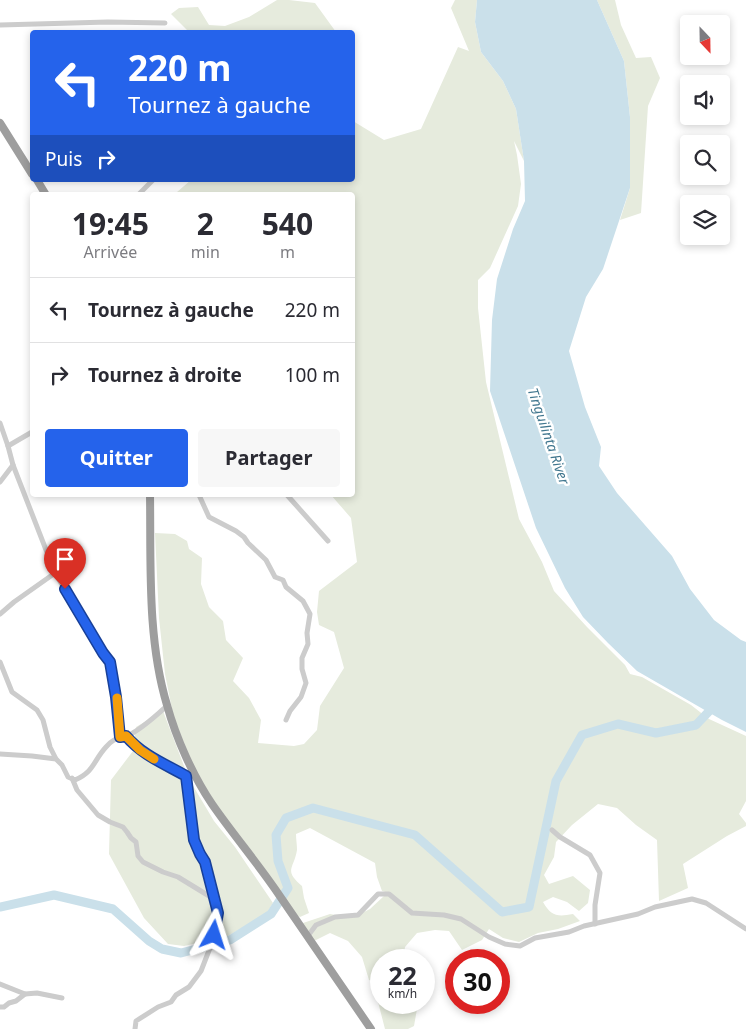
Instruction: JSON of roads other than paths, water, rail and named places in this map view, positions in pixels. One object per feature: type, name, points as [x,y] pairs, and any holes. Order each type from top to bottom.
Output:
[{"type":"highway","points":[[0,123],[30,171]]},
{"type":"highway","points":[[150,497],[155,650],[167,706],[190,773],[276,891],[371,1029]]},
{"type":"street","points":[[0,24],[165,22]]},
{"type":"street","points":[[141,192],[151,182]]},
{"type":"street","points":[[0,423],[13,465],[55,573],[110,662],[123,737],[148,756],[190,773],[194,840],[205,862],[218,913],[214,935],[201,971],[189,987],[176,995],[171,1002],[158,1007],[136,1021],[135,1029]]},
{"type":"street","points":[[8,446],[30,433]]},
{"type":"street","points":[[0,482],[13,465]]},
{"type":"street","points":[[200,497],[209,517],[244,537],[266,560],[275,577],[283,580],[286,587],[303,601],[310,614],[307,633],[308,644],[302,658],[302,669],[306,683],[301,697],[290,711],[286,720]]},
{"type":"street","points":[[289,497],[328,541]]},
{"type":"street","points":[[0,614],[55,573]]},
{"type":"street","points":[[0,662],[12,692],[36,710],[43,720],[50,747],[56,759],[62,765],[68,777],[75,780],[91,770],[113,740],[123,737],[146,724],[167,706]]},
{"type":"street","points":[[0,754],[56,759]]},
{"type":"street","points":[[72,778],[77,790],[98,815],[123,827],[136,842],[138,856],[143,862],[178,877],[214,899]]},
{"type":"street","points":[[552,830],[590,855],[600,873],[595,905],[595,924]]},
{"type":"street","points":[[307,937],[316,925],[336,917],[358,915],[378,894],[389,894],[412,913],[444,915],[461,919],[489,937],[506,944],[520,946],[536,938],[569,932],[584,926],[692,899],[706,902],[746,929]]},
{"type":"street","points":[[0,984],[25,994],[37,993],[62,998]]},
{"type":"street","points":[[0,1007],[16,1001],[25,994]]},
{"type":"water","name":"Tinguilinta River","points":[[477,0],[597,0],[624,61],[630,117],[630,188],[603,269],[586,297],[569,351],[585,407],[601,447],[599,466],[617,493],[672,556],[690,589],[714,620],[746,642],[746,732],[637,671],[608,643],[583,617],[565,588],[536,528],[490,391],[492,320],[497,279],[513,229],[525,201],[524,161],[516,109],[503,81],[481,52],[475,22]]},
{"type":"waterway","points":[[0,907],[54,895],[113,909],[149,941],[162,949],[181,953],[230,940],[271,914],[288,888],[278,861],[276,835],[286,818],[313,808],[415,835],[502,912],[529,907],[556,781],[582,735],[618,724],[656,733],[696,725],[715,705]]}]
